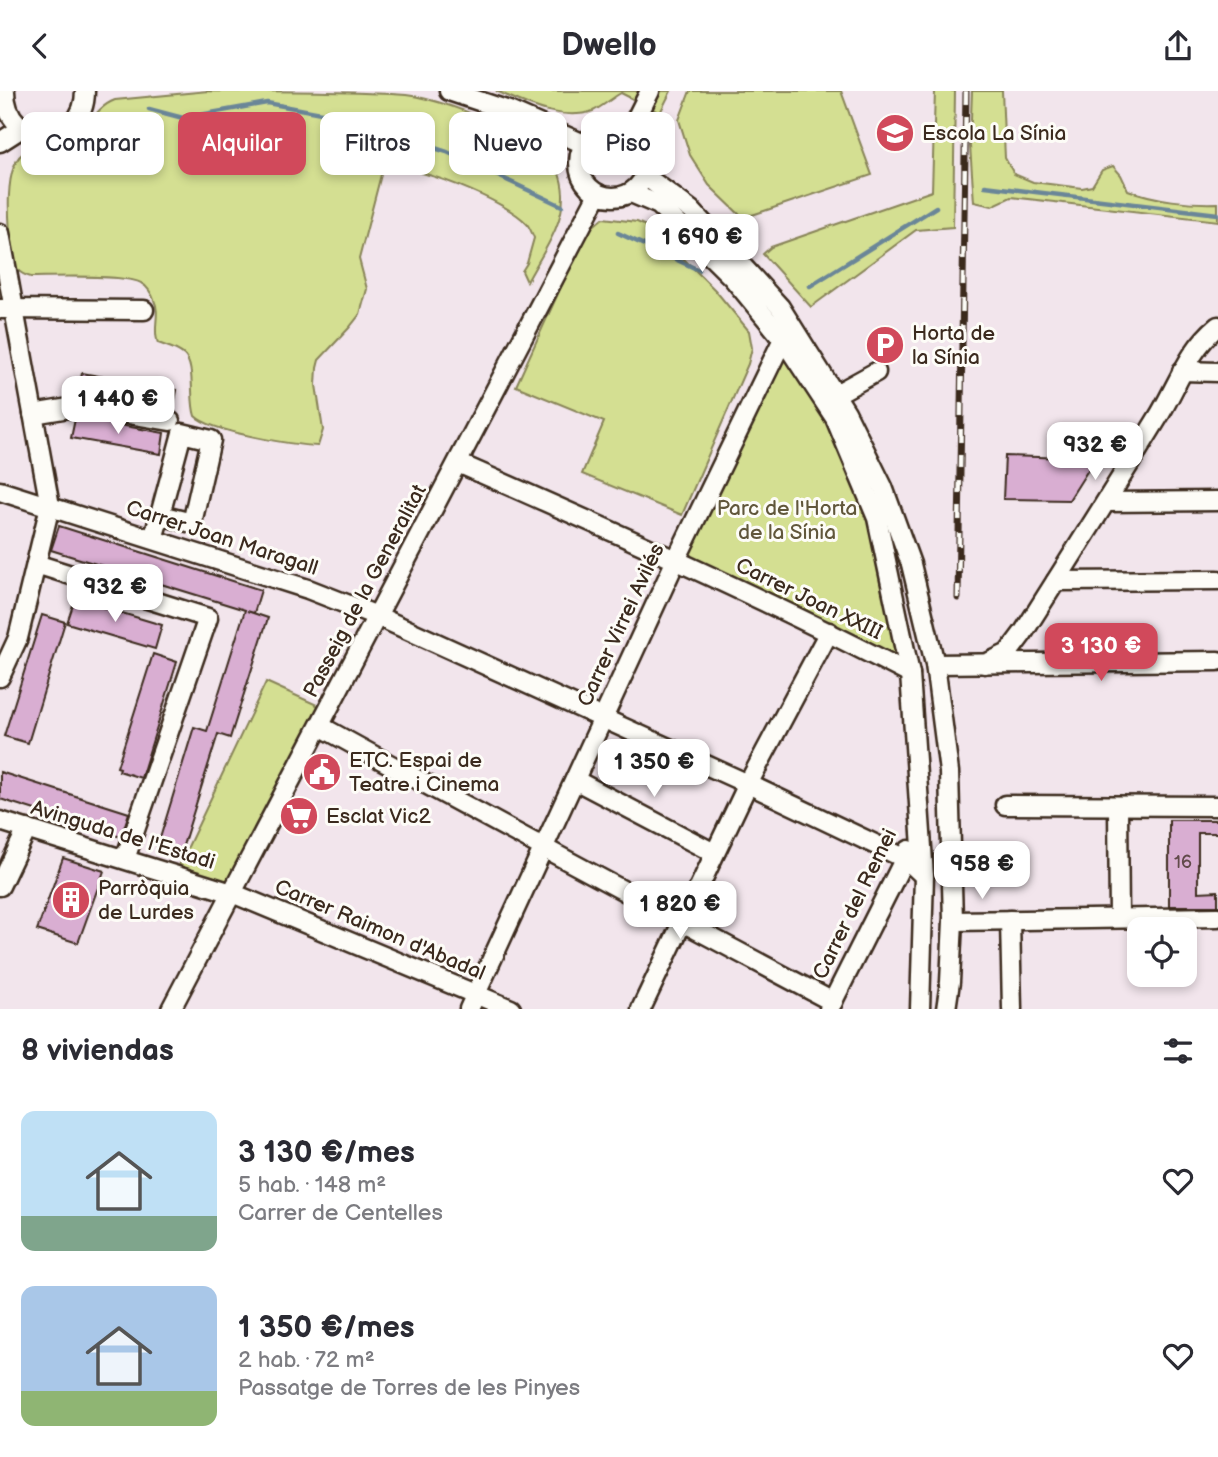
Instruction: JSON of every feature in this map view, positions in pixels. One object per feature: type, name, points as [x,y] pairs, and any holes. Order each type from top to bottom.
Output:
[{"type":"street","points":[[5,91],[9,112],[21,127]]},
{"type":"street","points":[[85,97],[102,91]]},
{"type":"street","points":[[449,91],[509,111],[581,143]]},
{"type":"street","points":[[640,112],[650,91]]},
{"type":"street","points":[[0,142],[21,129]]},
{"type":"street","points":[[581,151],[581,174]]},
{"type":"street","points":[[581,175],[589,188],[598,194],[609,198],[631,193],[659,205],[732,277],[783,339],[835,418],[877,518],[910,674],[924,876],[920,1009]]},
{"type":"street","points":[[631,193],[645,176],[691,210],[780,307],[836,394],[883,487],[911,564],[935,664],[949,772],[954,921],[946,1009]]},
{"type":"street","name":"Passeig de la Generalitat","points":[[171,1009],[598,194]]},
{"type":"street","points":[[0,233],[7,309],[33,414],[50,506],[18,638],[0,677]]},
{"type":"street","points":[[7,309],[144,310]]},
{"type":"street","points":[[985,664],[1008,653],[1160,415],[1182,370],[1207,334],[1218,325]]},
{"type":"street","name":"Carrer Virrei Avilés","points":[[473,1002],[676,560],[783,339]]},
{"type":"street","points":[[1182,370],[1218,372]]},
{"type":"street","points":[[836,394],[876,372]]},
{"type":"street","points":[[33,414],[81,406],[170,421]]},
{"type":"street","points":[[153,539],[182,433],[211,440],[192,523],[160,516]]},
{"type":"street","name":"Carrer Joan XXIII","points":[[458,463],[676,560],[829,632],[910,674]]},
{"type":"street","name":"Carrer Joan Maragall","points":[[0,491],[308,589],[377,616],[748,784],[906,859],[924,876]]},
{"type":"street","points":[[1106,502],[1218,501]]},
{"type":"street","points":[[36,564],[208,618],[125,859]]},
{"type":"street","points":[[1056,581],[1218,580]]},
{"type":"street","points":[[641,1009],[748,784],[829,632]]},
{"type":"street","points":[[935,664],[1218,661]]},
{"type":"street","points":[[320,726],[543,849],[682,920],[831,1006]]},
{"type":"street","points":[[575,780],[714,853]]},
{"type":"street","points":[[1005,805],[1218,806]]},
{"type":"street","points":[[1118,807],[1119,918]]},
{"type":"street","name":"Carrer del Remei","points":[[831,1006],[906,859],[921,817]]},
{"type":"street","name":"Avinguda de l'Estadi","points":[[0,821],[232,893]]},
{"type":"street","points":[[0,885],[27,829]]},
{"type":"street","name":"Carrer Raimon d'Abadal","points":[[232,893],[473,1002],[511,1009]]},
{"type":"street","points":[[954,921],[1218,917]]},
{"type":"street","points":[[1010,920],[1012,1009]]},
{"type":"green space","points":[[208,91],[332,92],[406,95],[431,100],[465,112],[449,112],[449,175],[559,175],[563,194],[560,217],[527,282],[522,271],[534,238],[527,224],[517,215],[480,195],[429,175],[435,175],[435,112],[320,112],[320,175],[381,175],[359,259],[367,289],[360,314],[319,360],[316,385],[323,430],[318,446],[234,432],[204,422],[195,416],[188,360],[179,351],[158,343],[156,305],[145,286],[120,278],[31,277],[18,270],[13,262],[9,218],[10,184],[13,169],[21,156],[21,175],[164,175],[164,112],[98,112],[115,100]]},
{"type":"green space","points":[[496,91],[671,91],[660,112],[621,93],[593,111],[581,114],[551,112]]},
{"type":"green space","points":[[690,91],[841,91],[872,175],[743,218],[709,185],[690,155],[679,120]]},
{"type":"green space","points":[[935,91],[955,91],[953,227],[916,230],[811,307],[763,254],[771,247],[932,191]]},
{"type":"green space","points":[[972,91],[1002,91],[1005,158],[1014,174],[1033,182],[1082,188],[1092,186],[1102,170],[1113,166],[1128,190],[1172,201],[1218,203],[1218,221],[1011,197],[992,206],[974,202],[970,146]]},
{"type":"green space","points":[[603,218],[637,222],[655,230],[715,290],[749,331],[752,348],[748,364],[682,515],[582,474],[604,422],[516,386],[586,232]]},
{"type":"green space","name":"Parc de l'Horta de la Sínia","points":[[783,339],[835,418],[877,518],[910,674],[676,560]]},
{"type":"green space","points":[[266,682],[328,710],[232,893],[175,874]]},
{"type":"building","points":[[82,373],[177,390],[173,410],[78,395]]},
{"type":"building","points":[[75,419],[164,433],[161,454],[71,438]]},
{"type":"building","points":[[1005,456],[1095,459],[1069,500],[1003,499]]},
{"type":"building","points":[[59,526],[261,590],[254,613],[247,611],[268,618],[230,738],[218,734],[180,855],[157,848],[194,727],[207,731],[245,610],[51,550]]},
{"type":"building","points":[[75,599],[162,625],[155,649],[67,623]]},
{"type":"building","points":[[42,615],[65,622],[28,743],[4,736]]},
{"type":"building","points":[[153,654],[177,662],[141,778],[119,771],[120,768],[117,767]]},
{"type":"building","points":[[0,772],[129,813],[121,837],[0,799]]},
{"type":"building","points":[[1169,820],[1218,820],[1218,833],[1198,833],[1198,892],[1218,891],[1218,906],[1169,906]]},
{"type":"building","name":"Parròquia de Lurdes","points":[[63,858],[104,871],[78,943],[37,930]]},
{"type":"waterway","points":[[149,109],[183,118],[267,103],[332,115],[447,152],[562,206]]},
{"type":"waterway","points":[[985,186],[1218,214]]},
{"type":"waterway","points":[[810,286],[936,207]]},
{"type":"waterway","points":[[618,233],[699,270]]},
{"type":"railway","points":[[958,598],[966,91]]},
{"type":"place","name":"Escola La Sínia","points":[[895,133]]},
{"type":"place","name":"Horta de la Sínia","points":[[885,345]]},
{"type":"place","name":"ETC. Espai de Teatre i Cinema","points":[[322,772]]},
{"type":"place","name":"Esclat Vic2","points":[[299,816]]},
{"type":"place","name":"Parròquia de Lurdes","points":[[71,900]]}]
